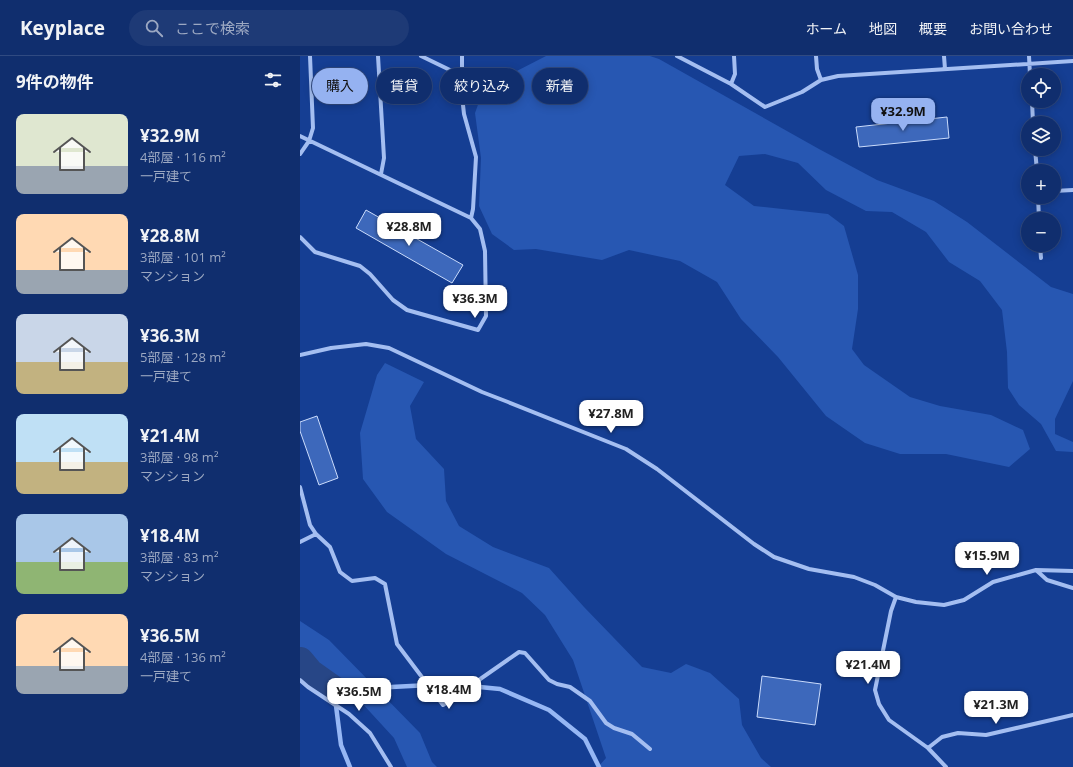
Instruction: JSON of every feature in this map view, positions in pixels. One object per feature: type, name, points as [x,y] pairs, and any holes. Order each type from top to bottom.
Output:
[{"type":"street","points":[[300,154],[309,141],[313,128],[310,56]]},
{"type":"street","points":[[378,56],[384,158],[381,174]]},
{"type":"street","points":[[421,56],[446,68]]},
{"type":"street","points":[[462,56],[462,68]]},
{"type":"street","points":[[677,56],[732,84],[765,107],[802,92],[820,80],[838,76],[1073,61]]},
{"type":"street","points":[[732,84],[735,74],[734,56]]},
{"type":"street","points":[[816,56],[820,80]]},
{"type":"street","points":[[944,56],[945,69]]},
{"type":"street","points":[[1029,56],[1029,68]]},
{"type":"street","points":[[463,104],[464,114],[476,157],[473,209],[470,218]]},
{"type":"street","points":[[300,136],[470,218],[480,229],[485,251],[486,316],[478,330],[407,310],[393,300],[370,274],[360,266],[315,252],[300,237]]},
{"type":"street","points":[[1061,191],[1073,190]]},
{"type":"street","points":[[1041,252],[1041,258]]},
{"type":"street","points":[[300,355],[332,348],[366,344],[389,348],[482,392],[626,449],[657,469],[748,539],[774,557],[810,569],[854,577],[875,585],[896,596],[916,602],[944,605],[964,600],[992,582],[1036,570],[1073,571]]},
{"type":"street","points":[[300,487],[310,525],[316,534],[330,547],[340,572],[352,581],[375,578],[385,584],[397,644],[443,705],[519,652],[525,653],[549,680],[557,684],[570,687],[590,701],[606,723],[614,728],[632,734],[650,749]]},
{"type":"street","points":[[300,542],[316,534]]},
{"type":"street","points":[[1036,570],[1047,580],[1073,588]]},
{"type":"street","points":[[896,596],[891,611],[875,690],[879,704],[889,720],[928,748],[946,767]]},
{"type":"street","points":[[300,680],[308,688],[349,714],[370,733],[391,767]]},
{"type":"street","points":[[928,748],[942,737],[958,733],[986,735],[1009,731],[1073,715]]},
{"type":"shaded area","points":[[546,56],[650,56],[659,59],[877,180],[934,201],[967,222],[1051,287],[1073,294],[1073,381],[1055,419],[1055,434],[1073,442],[1073,452],[1056,451],[1041,424],[1019,405],[1008,388],[1007,352],[1002,310],[980,281],[949,262],[926,232],[892,212],[866,211],[826,190],[798,163],[765,154],[739,156],[725,185],[754,206],[828,214],[844,226],[858,275],[858,309],[852,349],[864,365],[910,397],[940,406],[991,415],[1023,430],[1030,449],[1009,467],[946,454],[900,454],[865,443],[826,416],[778,357],[741,319],[717,282],[680,261],[629,250],[602,260],[536,249],[514,250],[492,234],[479,206],[481,158],[475,113],[478,104],[524,104],[524,68],[523,68]]},
{"type":"shaded area","points":[[385,363],[424,382],[410,406],[416,439],[444,469],[446,501],[459,526],[493,547],[549,568],[642,667],[671,673],[686,664],[710,673],[739,699],[742,725],[761,758],[771,767],[598,767],[606,758],[573,660],[545,615],[522,593],[446,554],[387,512],[363,479],[360,433],[377,375]]},
{"type":"shaded area","points":[[300,621],[329,640],[420,733],[432,762],[437,767],[407,767],[394,738],[360,701],[302,660],[300,657]]},
{"type":"building","points":[[947,117],[949,138],[859,147],[856,127]]},
{"type":"building","points":[[366,210],[463,265],[452,283],[356,228]]},
{"type":"building","points":[[317,416],[338,478],[319,485],[300,431],[300,422]]},
{"type":"building","points":[[762,676],[821,684],[815,725],[757,717]]},
{"type":"waterway","points":[[300,661],[310,673],[334,690]]},
{"type":"waterway","points":[[350,767],[341,745],[334,690],[449,684],[500,689],[549,710],[585,739],[599,767]]}]
